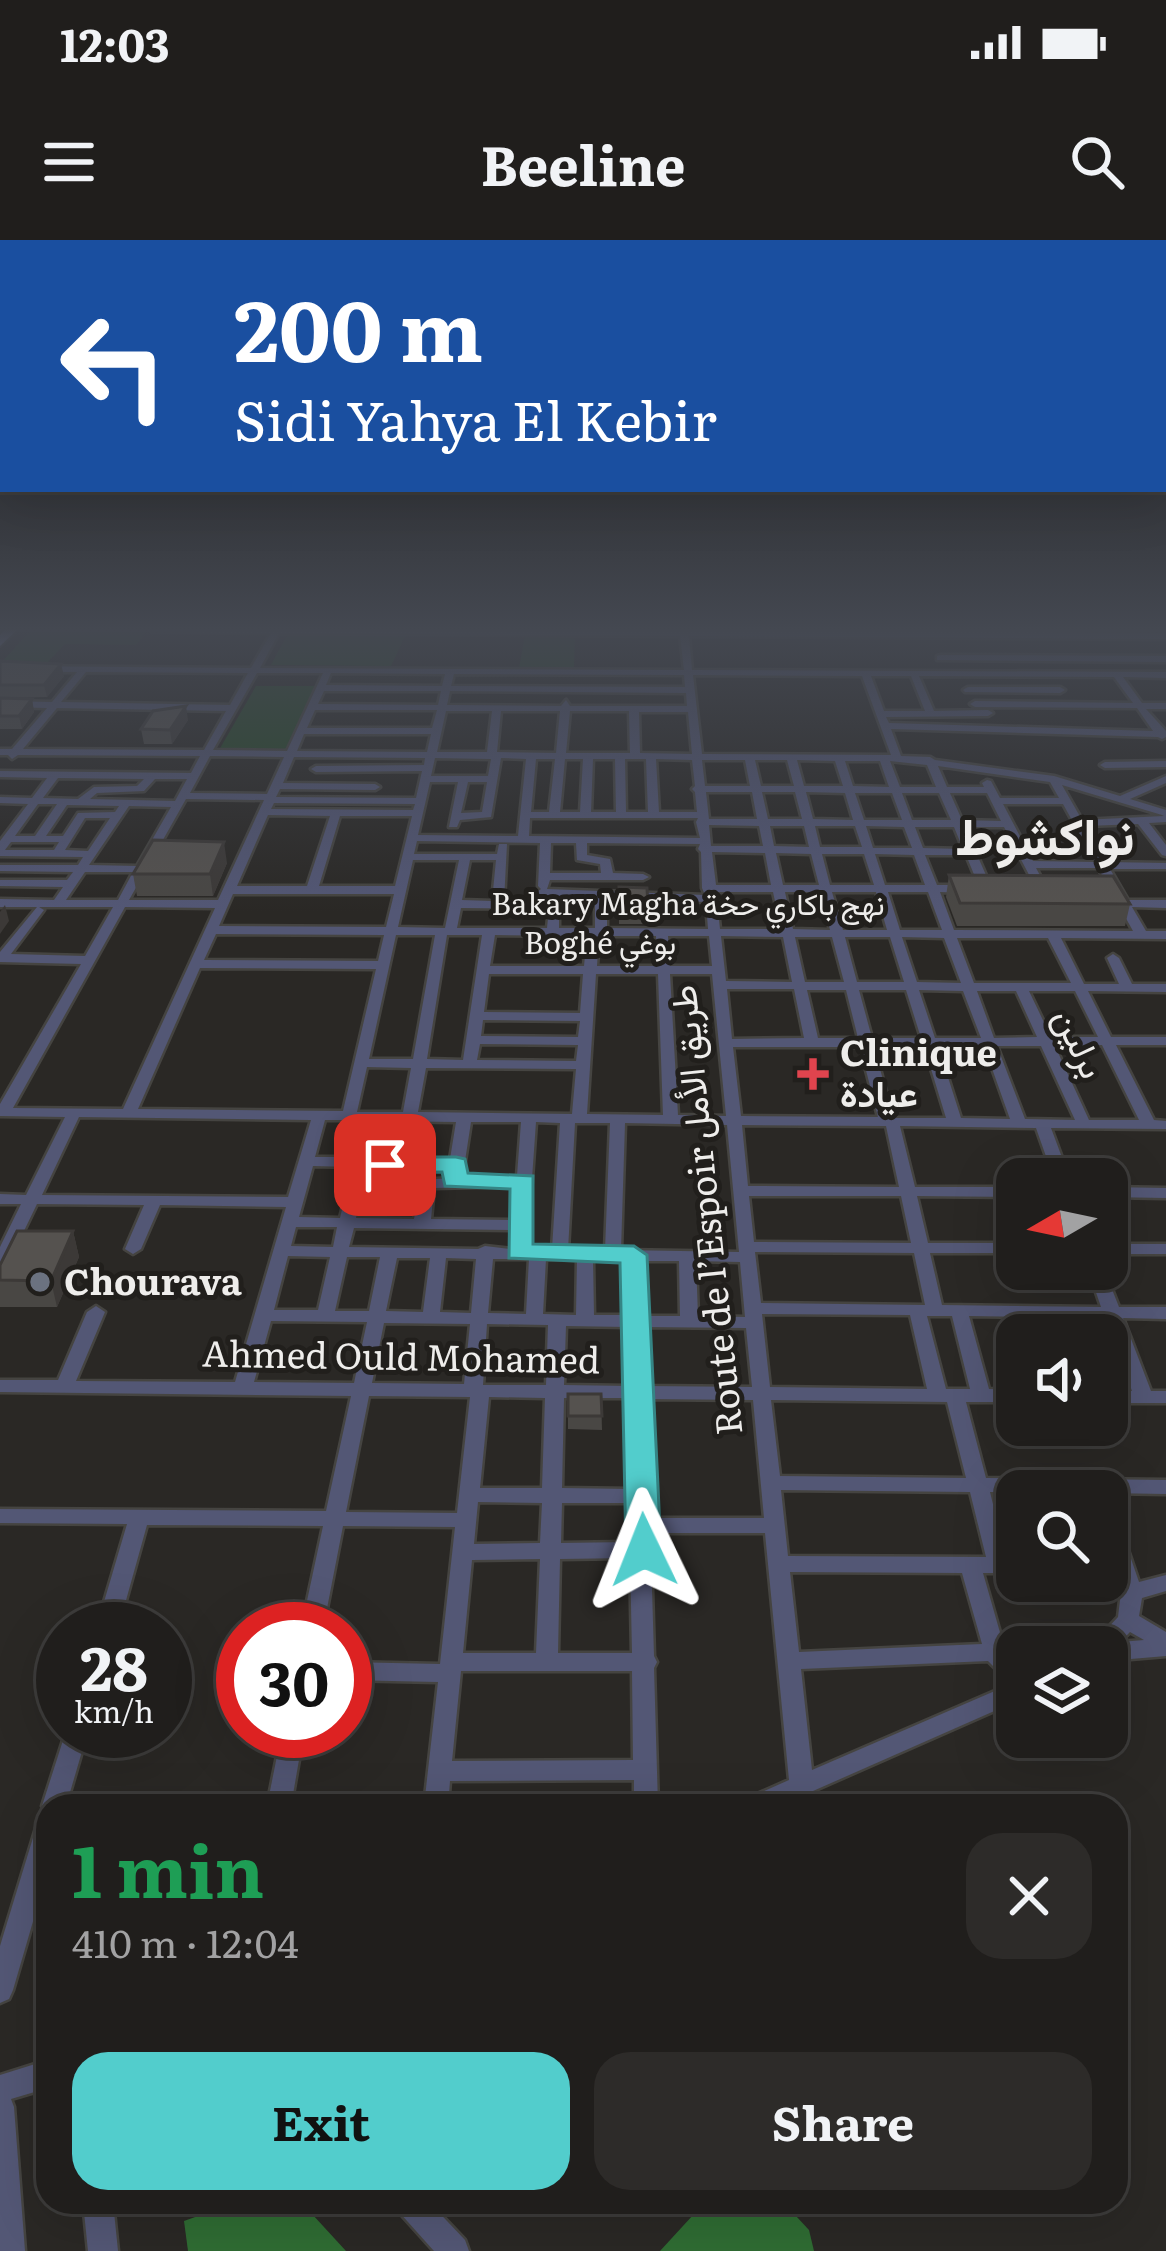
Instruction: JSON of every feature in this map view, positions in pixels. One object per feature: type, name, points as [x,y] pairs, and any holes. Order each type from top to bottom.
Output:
[{"type":"street","points":[[0,772],[40,724]]},
{"type":"street","points":[[226,724],[1,1112],[1158,1125]]},
{"type":"street","points":[[128,1114],[304,724]]},
{"type":"street","points":[[349,1116],[438,724]]},
{"type":"street","points":[[455,817],[487,815],[496,724]]},
{"type":"street","points":[[554,815],[563,724]]},
{"type":"street","points":[[634,724],[635,757]]},
{"type":"street","name":"Route de l’Espoir طريق الأمل","points":[[691,724],[801,1782]]},
{"type":"street","points":[[1049,724],[1054,733]]},
{"type":"street","points":[[1019,1124],[896,790],[886,726],[1164,736]]},
{"type":"street","points":[[937,726],[945,762]]},
{"type":"street","points":[[301,731],[436,731]]},
{"type":"street","points":[[336,755],[348,732]]},
{"type":"street","points":[[371,801],[385,740]]},
{"type":"street","points":[[0,752],[336,755],[428,768],[464,779],[493,779]]},
{"type":"street","points":[[2,848],[70,753]]},
{"type":"street","points":[[309,786],[322,755]]},
{"type":"street","points":[[428,768],[494,756],[930,760],[1054,779],[1124,798],[1166,816]]},
{"type":"street","points":[[523,839],[531,756]]},
{"type":"street","points":[[585,815],[588,757]]},
{"type":"street","points":[[620,757],[620,815]]},
{"type":"street","points":[[651,757],[654,814]]},
{"type":"street","points":[[749,757],[812,1042]]},
{"type":"street","points":[[791,757],[890,1122],[946,1395],[996,1529]]},
{"type":"street","points":[[839,758],[877,890],[955,1123]]},
{"type":"street","points":[[930,760],[986,889]]},
{"type":"street","points":[[316,769],[380,762]]},
{"type":"street","points":[[1105,765],[1166,764]]},
{"type":"street","points":[[978,766],[1041,888]]},
{"type":"street","points":[[0,772],[196,776]]},
{"type":"street","points":[[57,854],[94,790],[140,789],[153,775]]},
{"type":"street","points":[[450,838],[464,779]]},
{"type":"street","points":[[1054,779],[1141,934]]},
{"type":"street","points":[[1124,798],[1166,779]]},
{"type":"street","points":[[270,799],[309,786],[375,787]]},
{"type":"street","points":[[697,789],[942,790],[1066,801]]},
{"type":"street","points":[[270,799],[336,812],[419,807]]},
{"type":"street","points":[[0,800],[64,802],[117,815]]},
{"type":"street","points":[[55,815],[182,800],[371,801],[419,807]]},
{"type":"street","points":[[38,839],[64,802]]},
{"type":"street","points":[[57,904],[126,803]]},
{"type":"street","points":[[312,890],[336,812]]},
{"type":"street","points":[[525,815],[654,814],[808,824],[1008,824]]},
{"type":"street","points":[[1078,823],[1166,816]]},
{"type":"street","points":[[1142,821],[1166,853]]},
{"type":"street","points":[[412,838],[642,840],[769,850],[969,852]]},
{"type":"street","points":[[2,848],[38,839],[67,839]]},
{"type":"street","points":[[498,905],[504,839]]},
{"type":"street","points":[[546,839],[547,901],[554,932]]},
{"type":"street","points":[[582,840],[581,858],[606,861],[607,877]]},
{"type":"street","points":[[642,840],[643,897]]},
{"type":"street","points":[[2,848],[92,854]]},
{"type":"street","points":[[408,857],[502,857]]},
{"type":"street","points":[[410,1117],[465,857]]},
{"type":"street","points":[[1029,865],[1166,866]]},
{"type":"street","points":[[0,868],[143,869]]},
{"type":"street","points":[[2,885],[16,868]]},
{"type":"street","points":[[545,876],[643,877]]},
{"type":"street","points":[[2,885],[72,884]]},
{"type":"street","points":[[1023,888],[1059,889]]},
{"type":"street","points":[[455,904],[498,905],[601,893],[643,897],[776,889],[1004,889]]},
{"type":"street","points":[[1096,889],[1115,889]]},
{"type":"street","points":[[229,890],[400,890]]},
{"type":"street","points":[[560,1253],[601,893]]},
{"type":"street","points":[[1123,903],[1166,904]]},
{"type":"street","points":[[0,906],[221,908]]},
{"type":"street","points":[[0,906],[38,910],[121,907]]},
{"type":"street","points":[[1,958],[38,910]]},
{"type":"street","name":"Bakary Magha نهج باكاري حخة","points":[[211,931],[1166,935]]},
{"type":"street","points":[[470,1063],[489,931]]},
{"type":"street","points":[[662,932],[671,1120]]},
{"type":"street","points":[[1052,933],[1158,1125]]},
{"type":"street","points":[[1,958],[89,960]]},
{"type":"street","points":[[1114,958],[1128,988]]},
{"type":"street","points":[[196,964],[383,965]]},
{"type":"street","name":"Boghé بوغي","points":[[483,970],[665,972],[799,986],[1166,988]]},
{"type":"street","name":"برلين","points":[[1021,987],[1084,1124]]},
{"type":"street","points":[[478,1011],[588,1012]]},
{"type":"street","points":[[473,1040],[586,1041]]},
{"type":"street","points":[[724,1043],[1166,1041]]},
{"type":"street","points":[[361,1063],[583,1065]]},
{"type":"street","points":[[0,1264],[74,1113]]},
{"type":"street","points":[[243,1388],[319,1116]]},
{"type":"street","points":[[326,1316],[371,1117]]},
{"type":"street","points":[[455,1173],[464,1118]]},
{"type":"street","points":[[529,1118],[521,1225],[529,1252],[534,1320]]},
{"type":"street","points":[[618,1119],[623,1254],[635,1323],[638,1392],[646,1794]]},
{"type":"street","points":[[1042,1124],[1054,1158]]},
{"type":"street","points":[[306,1161],[524,1181]]},
{"type":"street","points":[[422,1223],[426,1184],[455,1173]]},
{"type":"street","points":[[741,1191],[996,1192]]},
{"type":"street","points":[[1128,1192],[1166,1192]]},
{"type":"street","points":[[0,1199],[295,1202]]},
{"type":"street","points":[[133,1250],[154,1200]]},
{"type":"street","points":[[289,1222],[521,1225]]},
{"type":"street","points":[[280,1251],[687,1256],[919,1246],[996,1248]]},
{"type":"street","points":[[1128,1250],[1166,1249]]},
{"type":"street","points":[[317,1602],[391,1251]]},
{"type":"street","points":[[431,1317],[439,1251]]},
{"type":"street","points":[[438,1794],[469,1495],[485,1251]]},
{"type":"street","points":[[585,1253],[585,1321]]},
{"type":"street","points":[[687,1256],[689,1323]]},
{"type":"street","points":[[1104,1290],[1144,1397]]},
{"type":"street","points":[[263,1315],[689,1323],[926,1310],[1166,1313]]},
{"type":"street","points":[[958,1310],[981,1395]]},
{"type":"street","points":[[65,1386],[96,1312]]},
{"type":"street","points":[[547,1662],[557,1321]]},
{"type":"street","name":"Ahmed Ould Mohamed","points":[[0,1386],[996,1395]]},
{"type":"street","points":[[1128,1397],[1166,1397]]},
{"type":"street","points":[[773,1484],[996,1486]]},
{"type":"street","points":[[1128,1488],[1166,1487]]},
{"type":"street","points":[[469,1495],[642,1496]]},
{"type":"street","points":[[0,1516],[466,1520]]},
{"type":"street","points":[[115,1602],[139,1519]]},
{"type":"street","points":[[643,1526],[776,1525]]},
{"type":"street","points":[[463,1552],[644,1550]]},
{"type":"street","points":[[779,1564],[996,1565]]},
{"type":"street","points":[[970,1565],[996,1629]]},
{"type":"street","points":[[1132,1592],[1166,1583]]},
{"type":"street","points":[[1123,1626],[1132,1592],[1128,1586]]},
{"type":"street","points":[[1128,1620],[1166,1645]]},
{"type":"street","points":[[1128,1647],[1166,1645]]},
{"type":"street","points":[[788,1661],[996,1653]]},
{"type":"street","points":[[372,1670],[646,1662]]},
{"type":"street","points":[[778,1794],[996,1699]]},
{"type":"street","points":[[58,1794],[68,1758]]},
{"type":"street","points":[[281,1794],[288,1758]]},
{"type":"street","points":[[441,1771],[645,1770]]},
{"type":"street","points":[[0,1990],[36,1868]]},
{"type":"street","points":[[0,2089],[36,2078]]},
{"type":"street","points":[[0,2107],[10,2251]]},
{"type":"street","points":[[99,2214],[104,2251]]},
{"type":"street","points":[[420,2214],[454,2251]]},
{"type":"green space","points":[[234,724],[298,724],[286,750],[219,750]]},
{"type":"green space","points":[[204,2214],[312,2214],[346,2251],[188,2251],[184,2221]]},
{"type":"green space","points":[[694,2214],[794,2214],[809,2230],[814,2251],[660,2251]]},
{"type":"building","points":[[144,724],[174,724],[170,730],[141,729]]},
{"type":"building","points":[[153,840],[224,842],[210,874],[133,874]]},
{"type":"building","points":[[949,875],[1113,876],[1130,904],[960,903]]},
{"type":"building","points":[[619,887],[647,888],[648,907],[619,907]]},
{"type":"building","points":[[17,1231],[73,1231],[51,1281],[0,1280],[0,1265]]},
{"type":"building","points":[[568,1394],[601,1394],[602,1416],[568,1416]]},
{"type":"place","name":"Clinique عيادة","points":[[813,1074]]},
{"type":"place","name":"Chourava","points":[[40,1282]]},
{"type":"district","name":"نواكشوط","points":[[1045,837]]},
{"type":"route","points":[[385,1165],[456,1164],[454,1181],[524,1181],[519,1252],[634,1255],[644,1550]]}]
